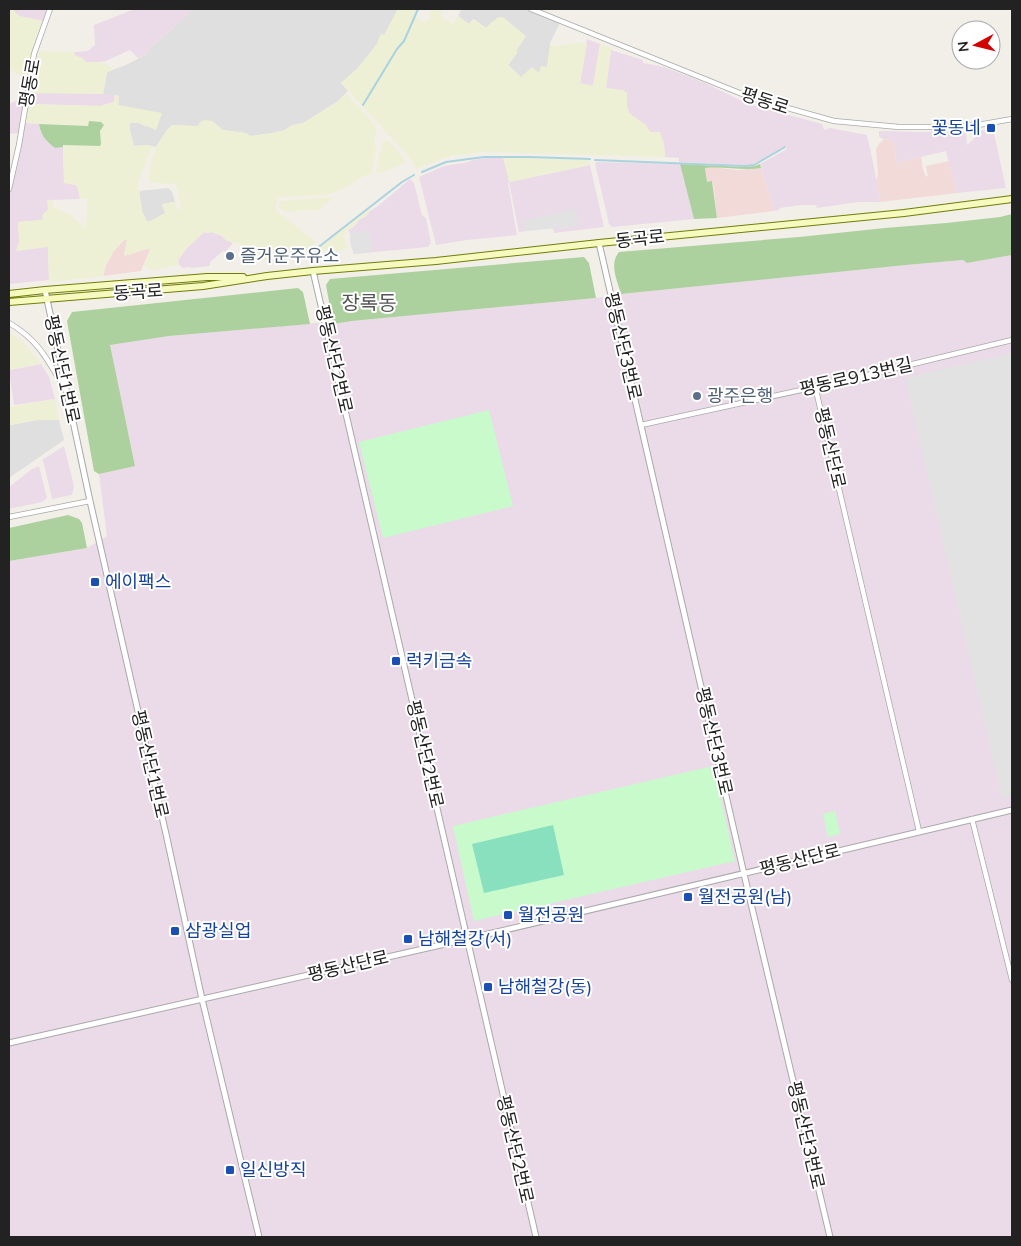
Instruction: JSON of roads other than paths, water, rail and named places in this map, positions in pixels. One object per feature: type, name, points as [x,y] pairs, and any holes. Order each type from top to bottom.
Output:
[{"type":"main road","name":"동곡로","points":[[9,302],[203,286],[313,270],[436,261],[904,213],[1012,199]]},
{"type":"main road","name":"동곡로","points":[[9,294],[207,277],[267,276]]},
{"type":"street","name":"평동로","points":[[9,189],[19,145],[34,54],[50,9]]},
{"type":"street","name":"평동로","points":[[530,9],[752,98],[834,121],[899,127],[940,128],[978,125],[1012,119]]},
{"type":"street","name":"평동산단3번로","points":[[599,243],[744,874],[830,1237]]},
{"type":"street","name":"평동산단2번로","points":[[313,270],[536,1237]]},
{"type":"street","name":"평동산단1번로","points":[[45,290],[90,501],[202,999],[259,1237]]},
{"type":"street","points":[[9,323],[20,330],[41,349],[68,394]]},
{"type":"street","name":"평동로913번길","points":[[641,425],[1012,340]]},
{"type":"street","name":"평동산단로","points":[[815,386],[919,831]]},
{"type":"street","points":[[9,517],[90,501]]},
{"type":"street","name":"평동산단로","points":[[9,1043],[466,939],[1012,810]]},
{"type":"street","points":[[972,819],[1012,980]]},
{"type":"waterway","points":[[363,105],[397,49],[404,41],[418,9]]},
{"type":"waterway","points":[[595,160],[745,166],[754,165],[785,147]]},
{"type":"waterway","points":[[422,172],[446,162],[484,157],[590,159]]},
{"type":"waterway","points":[[316,251],[316,249],[402,182],[414,175]]},
{"type":"place","name":"꽃동네","points":[[991,128]]},
{"type":"place","name":"즐거운주유소","points":[[230,256]]},
{"type":"place","name":"광주은행","points":[[697,396]]},
{"type":"place","name":"에이팩스","points":[[95,582]]},
{"type":"place","name":"럭키금속","points":[[396,661]]},
{"type":"place","name":"월전공원(남)","points":[[688,897]]},
{"type":"place","name":"월전공원","points":[[508,915]]},
{"type":"place","name":"삼광실업","points":[[175,931]]},
{"type":"place","name":"남해철강(서)","points":[[408,939]]},
{"type":"place","name":"남해철강(동)","points":[[488,987]]},
{"type":"place","name":"일신방직","points":[[230,1170]]},
{"type":"district","name":"장록동","points":[[369,303]]}]
